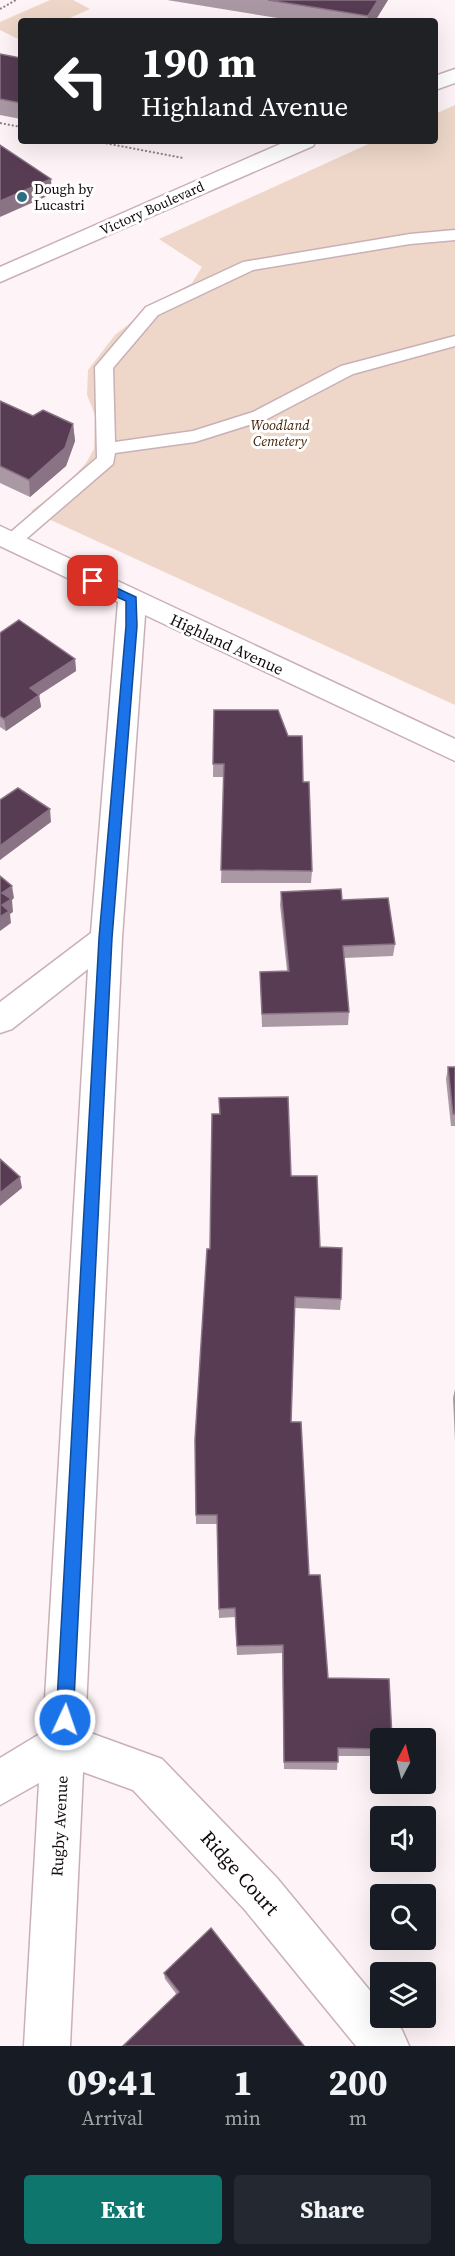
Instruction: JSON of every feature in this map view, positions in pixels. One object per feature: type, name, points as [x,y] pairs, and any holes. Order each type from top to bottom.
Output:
[{"type":"street","points":[[438,83],[455,75]]},
{"type":"street","name":"Victory Boulevard","points":[[0,275],[298,144]]},
{"type":"street","name":"Highland Avenue","points":[[7,544],[132,599],[455,751]]},
{"type":"street","name":"Rugby Avenue","points":[[47,2046],[106,938],[132,599]]},
{"type":"street","points":[[0,1020],[106,938]]},
{"type":"street","points":[[0,1783],[63,1744]]},
{"type":"street","name":"Ridge Court","points":[[63,1744],[147,1774],[261,1894],[386,2046]]},
{"type":"lane","points":[[7,544],[106,460],[104,367],[152,311],[249,266],[410,239],[455,235]]},
{"type":"lane","points":[[106,449],[195,436],[260,416],[347,370],[455,341]]},
{"type":"path","points":[[0,9],[16,0]]},
{"type":"path","points":[[0,123],[18,126]]},
{"type":"path","points":[[110,144],[185,158]]},
{"type":"green space","points":[[50,0],[73,0],[90,9],[70,18],[18,18],[18,39],[0,30],[0,22]]},
{"type":"green space","name":"Woodland Cemetery","points":[[455,105],[455,705],[31,511],[65,486],[86,463],[94,449],[95,415],[87,395],[88,370],[115,335],[157,302],[192,283],[202,267],[159,239],[368,144],[438,144],[438,113]]},
{"type":"building","points":[[268,0],[378,0],[368,16]]},
{"type":"building","points":[[0,54],[18,57],[18,102],[0,99]]},
{"type":"building","points":[[0,145],[51,179],[0,201]]},
{"type":"building","points":[[0,401],[33,416],[43,410],[73,424],[65,448],[29,480],[0,466]]},
{"type":"building","points":[[19,620],[75,659],[30,688],[39,695],[4,719],[0,716],[0,633]]},
{"type":"building","points":[[214,710],[278,710],[288,736],[302,736],[303,782],[309,782],[312,871],[221,870],[224,764],[213,764]]},
{"type":"building","points":[[18,788],[50,809],[0,846],[0,800]]},
{"type":"building","points":[[0,876],[12,886],[2,893],[11,899],[2,905],[9,911],[0,917]]},
{"type":"building","points":[[341,889],[342,900],[388,898],[395,944],[343,946],[349,1012],[262,1014],[260,972],[289,971],[281,892]]},
{"type":"building","points":[[448,1067],[455,1067],[455,1114],[453,1114]]},
{"type":"building","points":[[288,1097],[291,1176],[317,1176],[320,1247],[342,1248],[341,1299],[295,1297],[291,1422],[301,1422],[309,1575],[320,1575],[328,1678],[389,1679],[391,1728],[370,1728],[370,1749],[338,1748],[338,1762],[284,1762],[283,1645],[237,1646],[235,1608],[219,1609],[217,1515],[196,1515],[195,1440],[207,1249],[210,1249],[212,1114],[220,1114],[219,1098]]},
{"type":"building","points":[[0,1159],[20,1177],[0,1193]]},
{"type":"building","points":[[211,1928],[304,2046],[123,2046],[179,1992],[164,1973]]},
{"type":"place","name":"Dough by Lucastri","points":[[22,197]]},
{"type":"route","points":[[65,1720],[106,938],[132,599],[93,581]]}]
